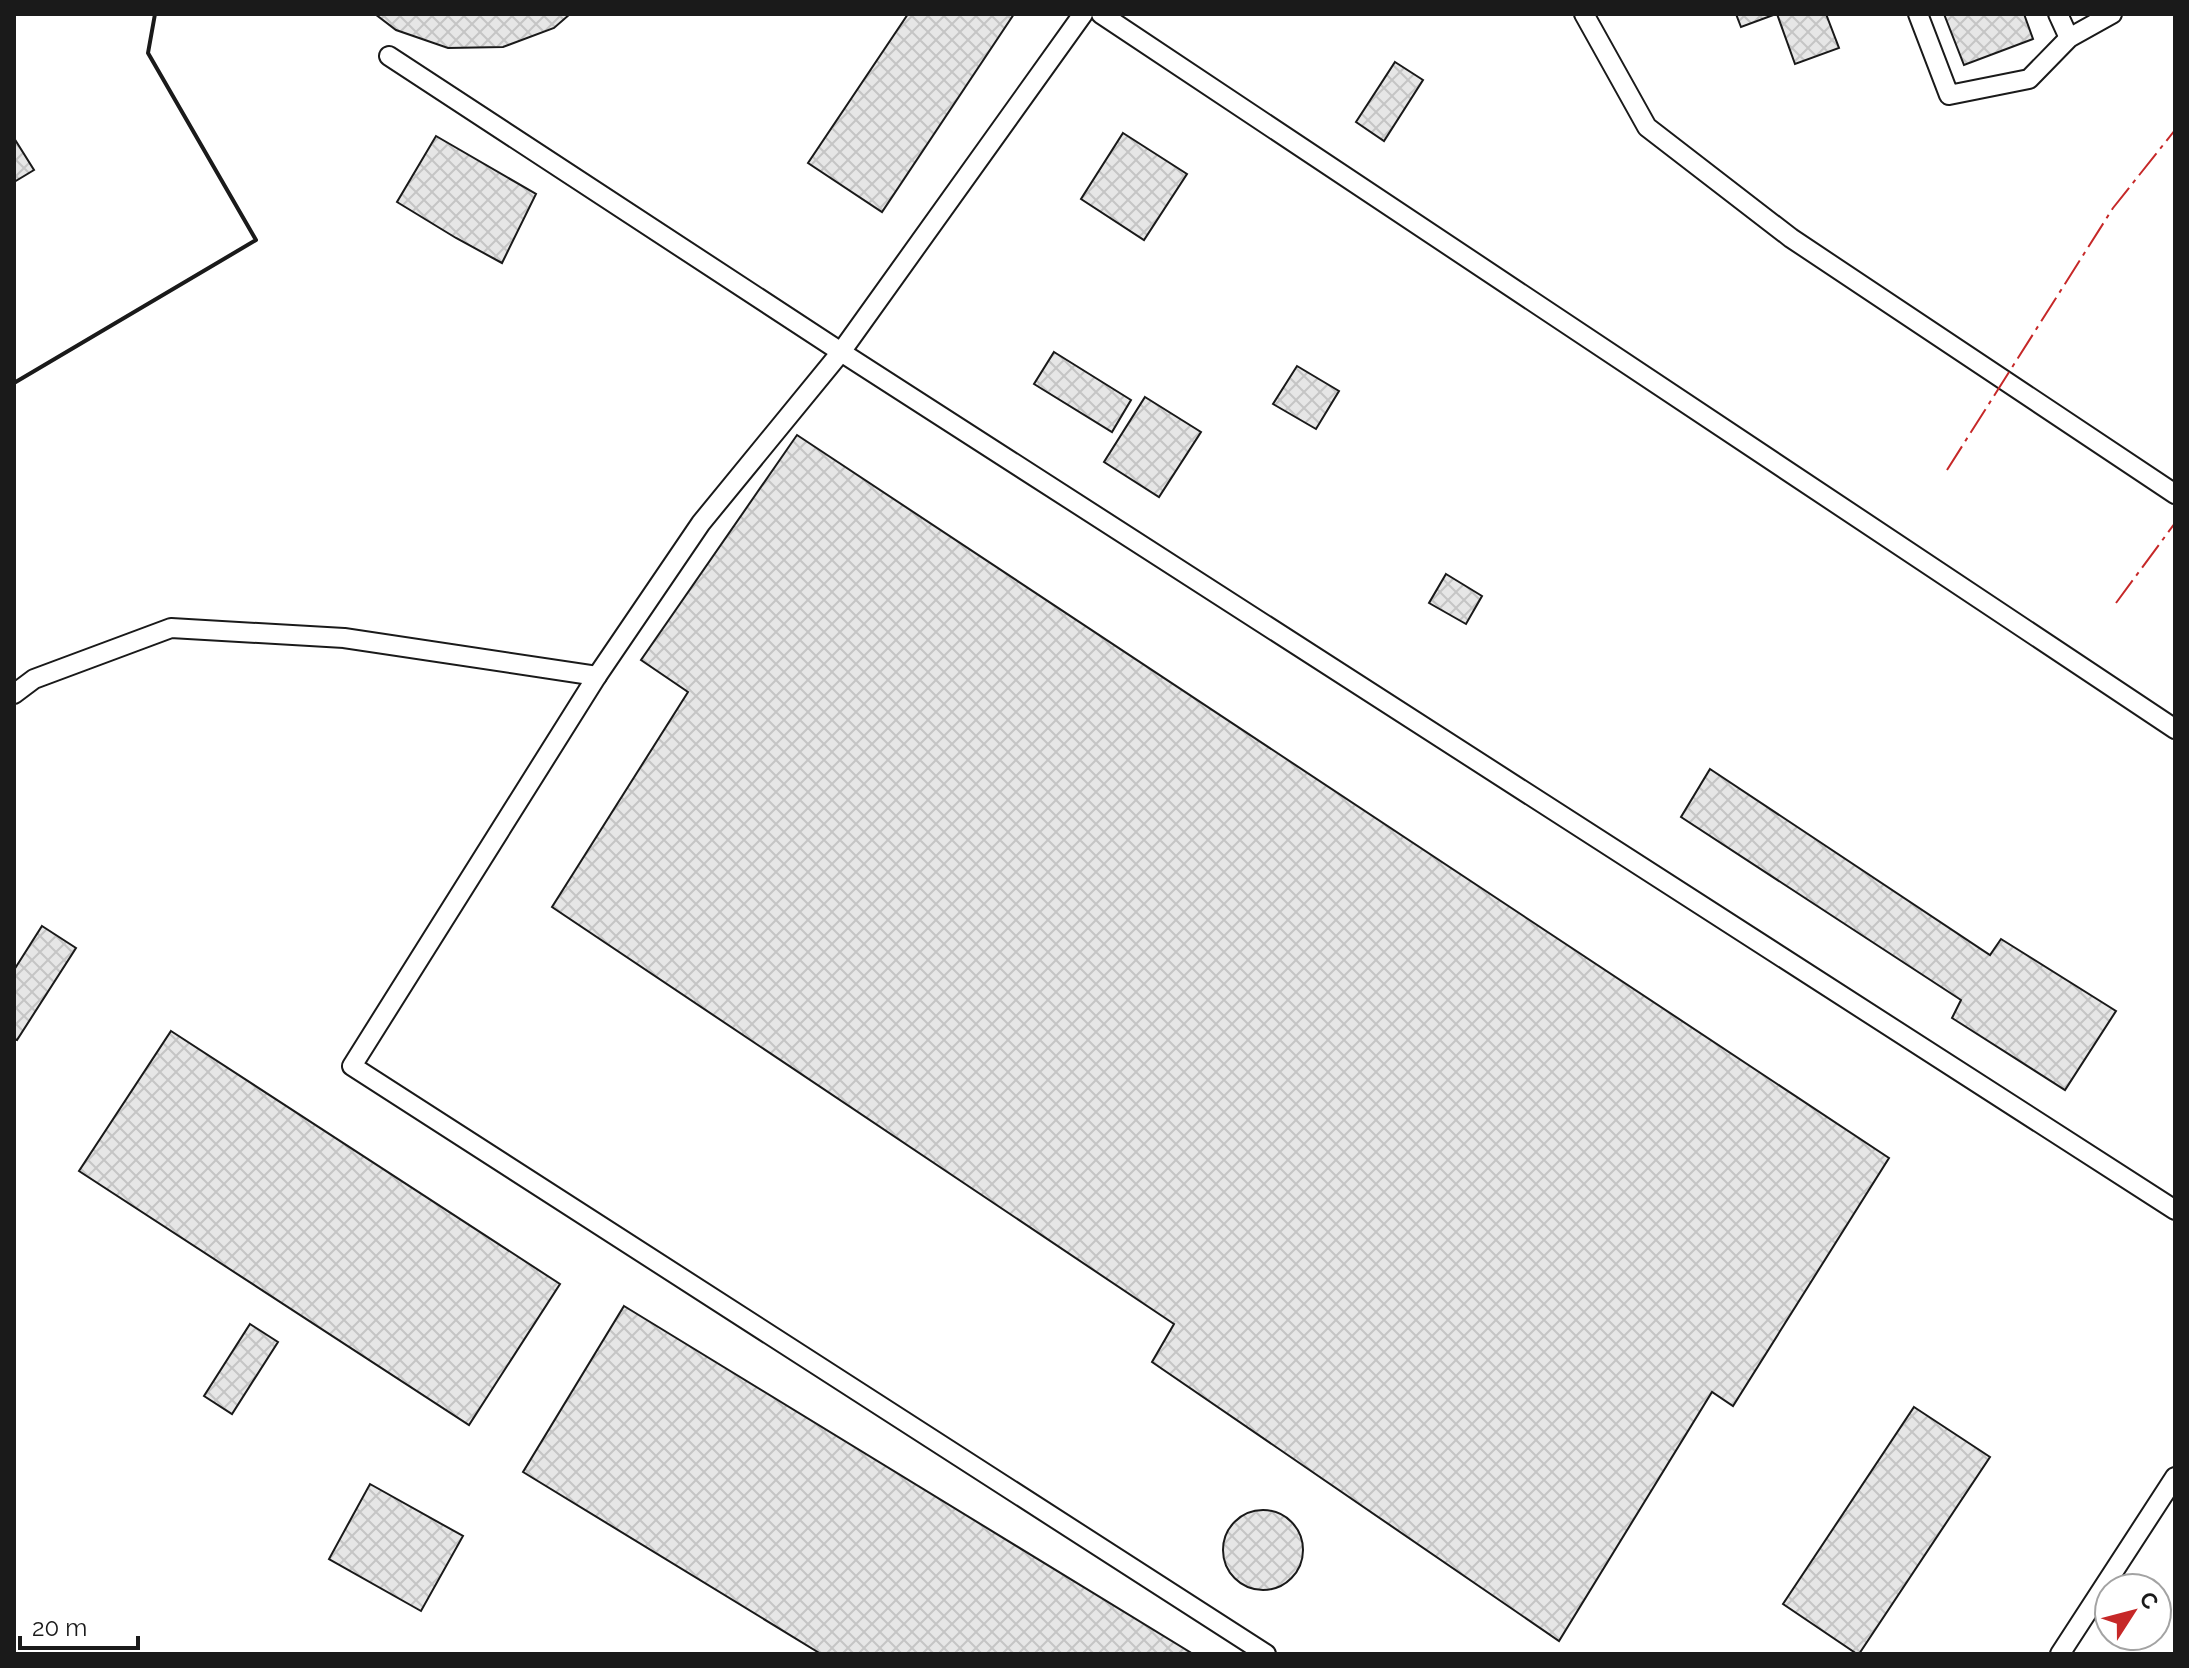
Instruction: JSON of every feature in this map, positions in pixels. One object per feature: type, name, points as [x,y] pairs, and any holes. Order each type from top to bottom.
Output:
[{"type":"lane","points":[[1083,14],[841,352],[701,523],[597,676],[352,1066],[1266,1654]]},
{"type":"lane","points":[[1101,14],[2175,729]]},
{"type":"lane","points":[[1584,14],[1647,127],[1791,238],[2175,494]]},
{"type":"lane","points":[[1918,14],[1949,95],[2029,79],[2069,38],[2112,14]]},
{"type":"lane","points":[[2058,14],[2069,38]]},
{"type":"lane","points":[[389,56],[841,352],[2175,1210]]},
{"type":"lane","points":[[14,694],[34,679],[171,628],[344,638],[597,676]]},
{"type":"lane","points":[[2060,1654],[2175,1477]]},
{"type":"building","points":[[375,14],[570,14],[554,28],[503,47],[448,48],[396,30]]},
{"type":"building","points":[[908,14],[1014,14],[882,212],[808,163]]},
{"type":"building","points":[[1736,14],[1776,14],[1741,27]]},
{"type":"building","points":[[1777,14],[1826,14],[1839,48],[1795,64]]},
{"type":"building","points":[[1944,14],[2024,14],[2033,39],[1964,65]]},
{"type":"building","points":[[1395,62],[1423,80],[1384,141],[1356,122]]},
{"type":"building","points":[[1123,133],[1187,174],[1144,240],[1081,199]]},
{"type":"building","points":[[436,136],[536,194],[502,263],[397,202]]},
{"type":"building","points":[[14,138],[34,170],[14,182]]},
{"type":"building","points":[[1054,352],[1131,400],[1112,432],[1034,384]]},
{"type":"building","points":[[1297,366],[1339,391],[1316,429],[1273,404]]},
{"type":"building","points":[[1145,397],[1201,432],[1159,497],[1104,462]]},
{"type":"building","points":[[797,435],[1889,1158],[1733,1406],[1712,1392],[1559,1641],[1152,1362],[1174,1324],[552,907],[688,692],[641,660]]},
{"type":"building","points":[[1446,574],[1482,596],[1466,624],[1429,603]]},
{"type":"building","points":[[1710,769],[1990,955],[2001,939],[2116,1011],[2065,1090],[1952,1018],[1961,1000],[1681,817]]},
{"type":"building","points":[[42,926],[76,948],[17,1040],[14,1039],[14,970]]},
{"type":"building","points":[[171,1031],[560,1284],[469,1425],[79,1171]]},
{"type":"building","points":[[624,1306],[1193,1654],[821,1654],[523,1472]]},
{"type":"building","points":[[250,1324],[278,1342],[232,1414],[204,1396]]},
{"type":"building","points":[[1914,1407],[1990,1457],[1857,1654],[1783,1604]]},
{"type":"building","points":[[370,1484],[463,1536],[421,1611],[329,1559]]},
{"type":"building","points":[[1263,1510],[1278,1513],[1291,1522],[1300,1535],[1303,1550],[1300,1565],[1291,1578],[1278,1587],[1263,1590],[1248,1587],[1235,1578],[1226,1565],[1223,1550],[1226,1535],[1235,1522],[1248,1513]]},
{"type":"wall","points":[[14,383],[256,240],[148,53],[155,14]]},
{"type":"power","points":[[1947,470],[2113,208],[2175,130]]},
{"type":"power","points":[[2116,603],[2175,523]]}]
